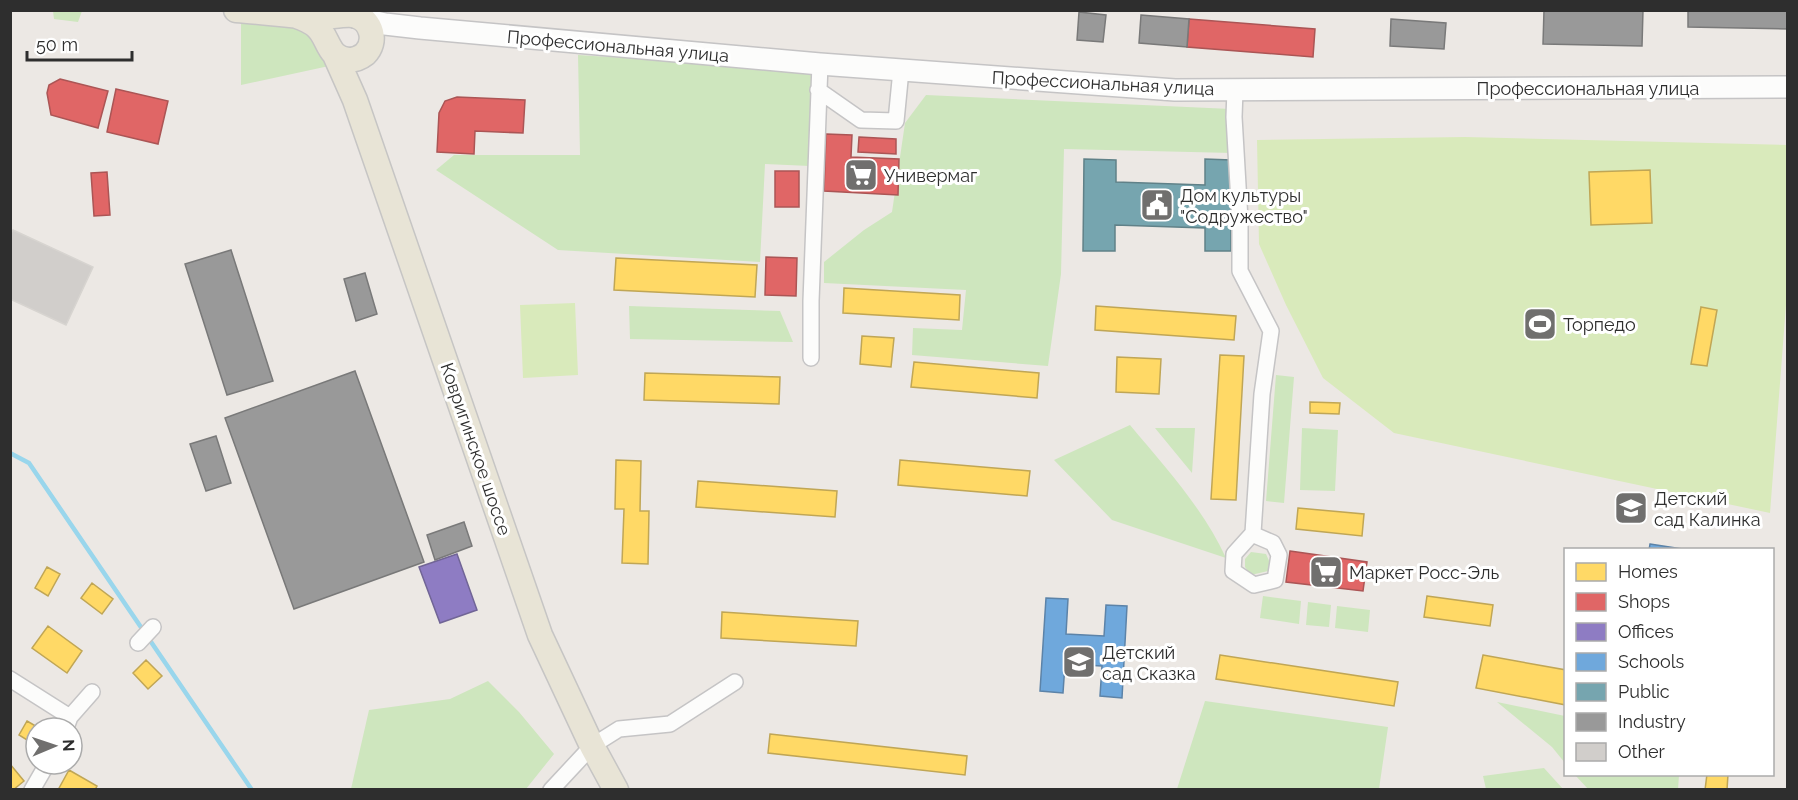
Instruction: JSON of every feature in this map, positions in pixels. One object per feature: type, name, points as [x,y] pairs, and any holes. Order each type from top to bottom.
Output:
[{"type":"main road","name":"Профессиональная улица","points":[[236,10],[339,17],[351,14],[385,24],[420,28],[1118,88],[1235,90],[1788,87]]},
{"type":"main road","name":"Профессиональная улица","points":[[294,15],[317,26],[331,47]]},
{"type":"main road","points":[[339,17],[329,26],[331,47],[347,60],[364,53],[371,43],[370,30],[363,19]]},
{"type":"main road","name":"Профессиональная улица","points":[[364,53],[388,37],[420,28]]},
{"type":"main road","name":"Ковригинское шоссе","points":[[331,47],[355,100],[540,635],[592,746],[616,789]]},
{"type":"main road","name":"Ковригинское шоссе","points":[[355,100],[353,69],[364,53]]},
{"type":"street","points":[[811,358],[820,64]]},
{"type":"street","points":[[818,90],[861,120],[896,121],[901,70]]},
{"type":"street","points":[[1235,90],[1240,271],[1271,331],[1262,394],[1252,534]]},
{"type":"street","points":[[138,643],[153,627]]},
{"type":"street","points":[[10,679],[60,716]]},
{"type":"street","points":[[551,789],[592,746],[619,729],[670,724],[735,682]]},
{"type":"street","points":[[73,716],[92,693]]},
{"type":"street","points":[[32,789],[40,776]]},
{"type":"green space","points":[[53,10],[82,11],[78,22],[54,19]]},
{"type":"green space","points":[[241,17],[307,27],[329,66],[241,85]]},
{"type":"green space","points":[[578,55],[811,70],[810,166],[765,164],[760,262],[558,250],[436,170],[454,155],[580,155]]},
{"type":"green space","points":[[926,95],[1231,109],[1233,153],[1064,149],[1061,274],[1048,366],[912,355],[913,328],[962,330],[966,290],[824,283],[824,262],[864,230],[892,212],[905,123]]},
{"type":"green space","name":"Торпедо","points":[[1465,137],[1787,145],[1787,292],[1770,513],[1394,433],[1323,378],[1286,305],[1259,244],[1257,140]]},
{"type":"green space","points":[[575,303],[578,375],[523,378],[520,305]]},
{"type":"green space","points":[[629,306],[780,311],[793,342],[630,339]]},
{"type":"green space","points":[[1276,375],[1294,377],[1284,503],[1266,501]]},
{"type":"green space","points":[[1130,425],[1195,505],[1226,558],[1112,520],[1054,460]]},
{"type":"green space","points":[[1155,428],[1195,428],[1192,473]]},
{"type":"green space","points":[[1302,428],[1338,430],[1335,491],[1300,490]]},
{"type":"green space","points":[[1251,552],[1266,554],[1270,563],[1268,571],[1251,575],[1245,567],[1245,559]]},
{"type":"green space","points":[[1263,596],[1301,601],[1299,624],[1260,618]]},
{"type":"green space","points":[[1308,602],[1331,605],[1329,627],[1306,625]]},
{"type":"green space","points":[[1337,606],[1370,610],[1368,632],[1335,628]]},
{"type":"green space","points":[[488,681],[519,712],[554,754],[526,789],[351,789],[369,710],[450,699]]},
{"type":"green space","points":[[1205,701],[1388,727],[1379,789],[1177,789]]},
{"type":"green space","points":[[1497,702],[1564,716],[1564,762],[1552,747]]},
{"type":"green space","points":[[1544,768],[1563,789],[1486,789],[1483,776]]},
{"type":"green space","points":[[1576,776],[1679,776],[1678,790],[1588,789]]},
{"type":"building: Homes","points":[[1650,170],[1652,223],[1591,225],[1589,172]]},
{"type":"building: Homes","points":[[616,258],[757,265],[755,297],[614,290]]},
{"type":"building: Homes","points":[[844,288],[960,295],[959,320],[843,313]]},
{"type":"building: Homes","points":[[1096,306],[1236,316],[1234,340],[1095,330]]},
{"type":"building: Homes","points":[[1701,307],[1717,310],[1707,366],[1691,364]]},
{"type":"building: Homes","points":[[862,336],[894,338],[891,367],[860,364]]},
{"type":"building: Homes","points":[[1220,355],[1244,356],[1236,500],[1211,499]]},
{"type":"building: Homes","points":[[1117,357],[1161,359],[1159,394],[1116,392]]},
{"type":"building: Homes","points":[[914,362],[1039,373],[1037,398],[911,387]]},
{"type":"building: Homes","points":[[645,373],[780,377],[779,404],[644,400]]},
{"type":"building: Homes","points":[[1310,402],[1340,403],[1339,414],[1310,413]]},
{"type":"building: Homes","points":[[616,460],[641,461],[640,511],[649,511],[648,564],[622,563],[624,509],[615,509]]},
{"type":"building: Homes","points":[[900,460],[1030,471],[1027,496],[898,485]]},
{"type":"building: Homes","points":[[698,481],[837,491],[835,517],[696,507]]},
{"type":"building: Homes","points":[[1298,508],[1364,514],[1362,536],[1296,529]]},
{"type":"building: Homes","points":[[47,567],[60,574],[48,596],[35,588]]},
{"type":"building: Homes","points":[[92,583],[113,599],[102,614],[81,598]]},
{"type":"building: Homes","points":[[1427,596],[1493,605],[1490,626],[1424,617]]},
{"type":"building: Homes","points":[[722,612],[858,621],[856,646],[721,638]]},
{"type":"building: Homes","points":[[48,626],[82,651],[67,673],[32,648]]},
{"type":"building: Homes","points":[[1220,655],[1398,682],[1394,706],[1216,679]]},
{"type":"building: Homes","points":[[1483,655],[1564,670],[1564,705],[1476,688]]},
{"type":"building: Homes","points":[[146,660],[162,676],[148,689],[133,673]]},
{"type":"building: Homes","points":[[24,726],[24,738],[19,735]]},
{"type":"building: Homes","points":[[770,734],[967,756],[965,775],[768,753]]},
{"type":"building: Homes","points":[[10,764],[24,781],[13,790],[10,790]]},
{"type":"building: Homes","points":[[66,776],[80,776],[97,786],[95,790],[58,790]]},
{"type":"building: Homes","points":[[1707,776],[1728,776],[1727,790],[1705,790]]},
{"type":"building: Shops","points":[[1189,19],[1315,29],[1313,57],[1187,47]]},
{"type":"building: Shops","points":[[60,79],[108,91],[98,128],[51,115],[47,93],[49,85]]},
{"type":"building: Shops","points":[[116,89],[168,101],[158,144],[107,132]]},
{"type":"building: Shops","points":[[457,97],[525,100],[523,133],[475,131],[474,154],[437,152],[439,113],[445,101]]},
{"type":"building: Shops","name":"Универмаг","points":[[826,134],[852,135],[851,157],[899,159],[898,195],[824,191]]},
{"type":"building: Shops","points":[[859,137],[896,139],[896,154],[858,152]]},
{"type":"building: Shops","points":[[775,171],[799,171],[799,207],[775,207]]},
{"type":"building: Shops","points":[[107,172],[110,215],[94,216],[91,173]]},
{"type":"building: Shops","points":[[766,257],[797,258],[796,296],[765,295]]},
{"type":"building: Shops","name":"Маркет Росс-Эль","points":[[1290,551],[1367,562],[1363,591],[1286,582]]},
{"type":"building: Offices","points":[[457,554],[477,610],[440,623],[419,567]]},
{"type":"building: Schools","points":[[1650,544],[1676,548],[1649,548]]},
{"type":"building: Schools","points":[[1046,598],[1068,599],[1066,634],[1104,636],[1106,605],[1127,606],[1122,698],[1100,696],[1102,666],[1065,664],[1063,693],[1040,691]]},
{"type":"building: Public","name":"Дом культуры \"Содружество\"","points":[[1084,159],[1116,160],[1116,182],[1205,185],[1205,159],[1231,160],[1231,251],[1205,251],[1205,228],[1115,225],[1115,251],[1083,251]]},
{"type":"building: Industry","points":[[1544,10],[1643,10],[1642,46],[1543,44]]},
{"type":"building: Industry","points":[[1688,10],[1788,10],[1788,29],[1688,27]]},
{"type":"building: Industry","points":[[1079,12],[1106,15],[1103,42],[1077,40]]},
{"type":"building: Industry","points":[[1141,15],[1189,19],[1187,47],[1139,43]]},
{"type":"building: Industry","points":[[1391,19],[1446,23],[1444,49],[1390,46]]},
{"type":"building: Industry","points":[[231,250],[273,381],[227,395],[185,264]]},
{"type":"building: Industry","points":[[365,273],[377,314],[356,321],[344,279]]},
{"type":"building: Industry","points":[[355,371],[424,562],[294,609],[225,418]]},
{"type":"building: Industry","points":[[216,436],[231,483],[206,491],[190,444]]},
{"type":"building: Industry","points":[[464,522],[472,546],[435,560],[427,535]]},
{"type":"building: Other","points":[[13,230],[93,267],[66,325],[10,299],[10,235]]},
{"type":"waterway","points":[[10,453],[29,463],[252,790]]},
{"type":"place","name":"Универмаг","points":[[861,175]]},
{"type":"place","name":"Дом культуры \"Содружество\"","points":[[1157,205]]},
{"type":"place","name":"Торпедо","points":[[1540,324]]},
{"type":"place","name":"Детский сад Калинка","points":[[1631,508]]},
{"type":"place","name":"Маркет Росс-Эль","points":[[1326,572]]},
{"type":"place","name":"Детский сад Сказка","points":[[1079,662]]}]
